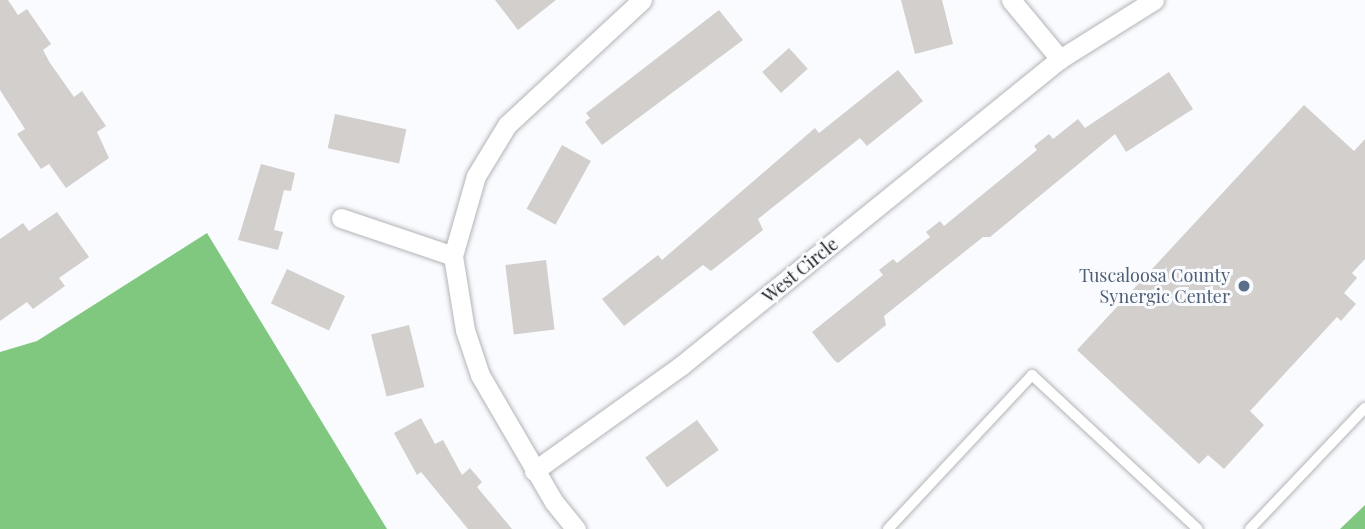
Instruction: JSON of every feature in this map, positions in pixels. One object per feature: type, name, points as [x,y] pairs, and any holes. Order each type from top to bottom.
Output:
[{"type":"street","points":[[576,529],[534,471],[480,375],[465,330],[453,256],[476,176],[507,125],[642,0]]},
{"type":"street","points":[[1011,0],[1060,59]]},
{"type":"street","name":"West Circle","points":[[534,471],[682,365],[1060,59],[1154,0]]},
{"type":"street","points":[[341,218],[453,256]]},
{"type":"lane","points":[[888,529],[1032,375],[1198,529]]},
{"type":"lane","points":[[1250,529],[1365,408]]},
{"type":"green space","points":[[207,233],[387,529],[0,529],[0,352],[37,341]]},
{"type":"green space","points":[[1365,505],[1365,529],[1340,529]]},
{"type":"building","points":[[0,0],[8,0],[18,15],[27,9],[51,44],[43,50],[50,63],[74,97],[82,91],[106,126],[97,132],[109,158],[66,188],[49,164],[41,169],[17,134],[25,129],[0,90]]},
{"type":"building","points":[[495,0],[556,0],[518,30]]},
{"type":"building","points":[[901,0],[942,0],[953,44],[915,54]]},
{"type":"building","points":[[719,10],[743,40],[602,145],[585,122],[590,118],[586,113]]},
{"type":"building","points":[[789,48],[808,69],[781,93],[762,72]]},
{"type":"building","points":[[898,70],[923,101],[867,146],[860,138],[758,219],[763,230],[711,271],[703,265],[624,326],[602,299],[658,255],[662,260],[815,128],[819,133]]},
{"type":"building","points":[[1169,72],[1193,109],[1126,152],[1115,134],[990,237],[983,237],[884,316],[886,325],[838,363],[834,360],[812,332],[883,275],[879,270],[893,259],[897,263],[930,237],[926,232],[940,221],[944,226],[1037,150],[1034,146],[1049,134],[1053,139],[1078,119],[1085,128]]},
{"type":"building","name":"Tuscaloosa County Synergic Center","points":[[1304,105],[1354,151],[1365,139],[1365,259],[1352,273],[1357,278],[1344,293],[1356,304],[1341,321],[1337,317],[1250,411],[1264,425],[1224,469],[1208,455],[1199,464],[1077,350]]},
{"type":"building","points":[[335,114],[406,129],[399,163],[328,148]]},
{"type":"building","points":[[562,145],[591,161],[555,225],[527,209]]},
{"type":"building","points":[[261,164],[295,173],[291,191],[284,190],[274,230],[283,232],[278,250],[238,240]]},
{"type":"building","points":[[57,212],[89,257],[59,278],[65,286],[33,309],[27,302],[0,321],[0,239],[23,223],[29,231]]},
{"type":"building","points":[[546,260],[555,329],[514,334],[505,265]]},
{"type":"building","points":[[287,269],[345,296],[329,330],[271,303]]},
{"type":"building","points":[[409,325],[424,387],[387,397],[371,334]]},
{"type":"building","points":[[421,418],[435,444],[443,440],[462,475],[470,468],[482,482],[477,487],[512,529],[468,529],[421,472],[417,475],[394,433]]},
{"type":"building","points":[[697,420],[719,450],[667,488],[645,458]]},
{"type":"place","name":"Tuscaloosa County Synergic Center","points":[[1244,286]]}]
